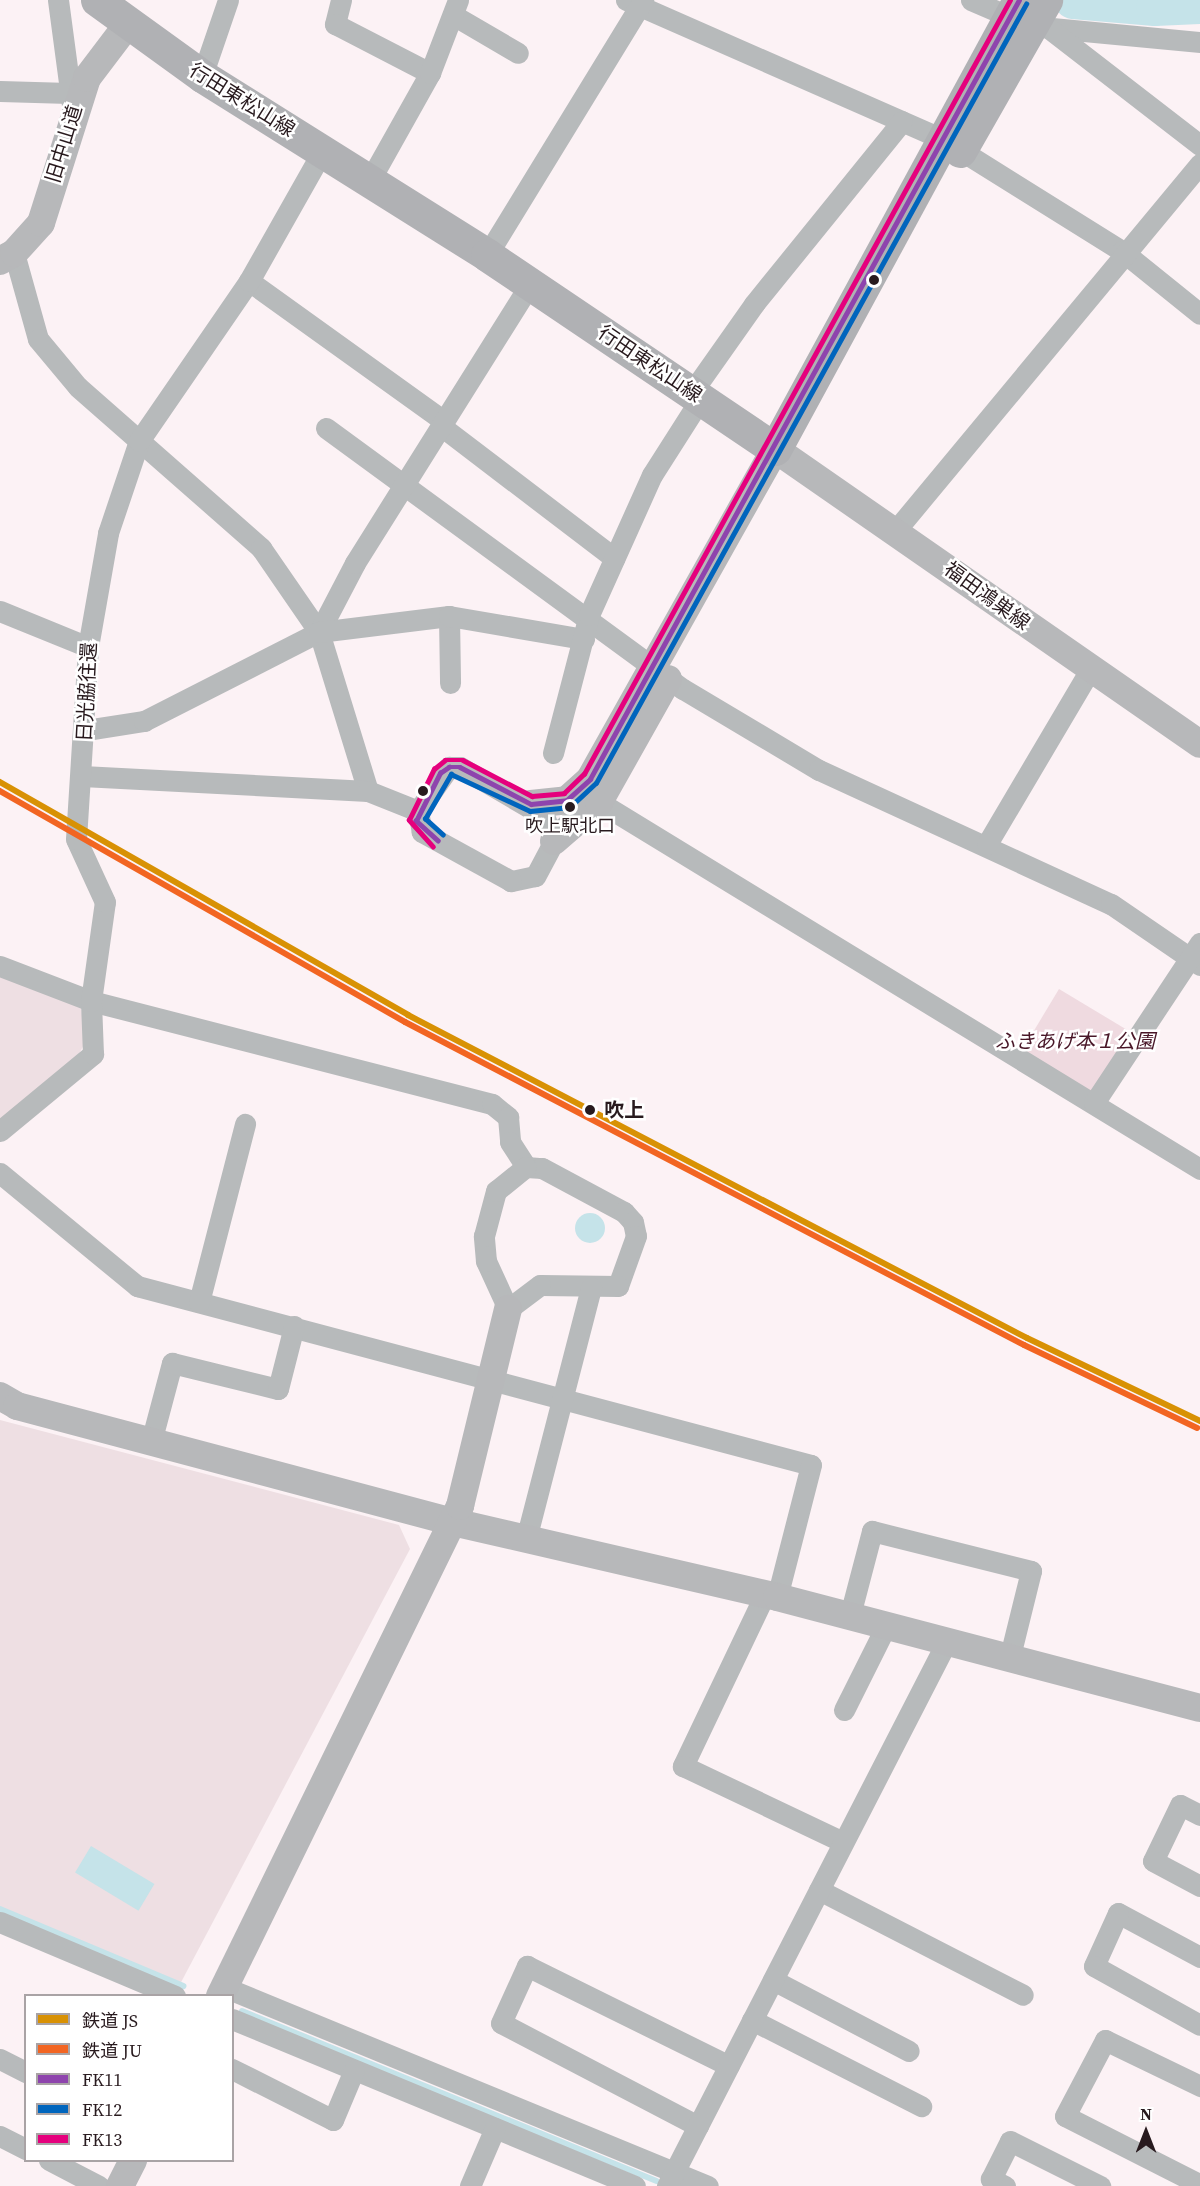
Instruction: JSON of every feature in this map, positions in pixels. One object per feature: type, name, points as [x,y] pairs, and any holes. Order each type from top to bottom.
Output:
[{"type":"main road","name":"行田東松山線","points":[[97,0],[202,76],[487,255],[782,454]]},
{"type":"main road","points":[[782,454],[951,145],[1029,15]]},
{"type":"street","points":[[0,91],[71,103],[58,0]]},
{"type":"street","points":[[202,76],[228,0]]},
{"type":"street","points":[[340,0],[335,24],[430,73]]},
{"type":"street","points":[[971,0],[1029,15],[1200,42]]},
{"type":"street","points":[[487,255],[637,2],[951,145],[1122,251],[1200,314]]},
{"type":"street","points":[[370,180],[430,73],[455,8],[518,53]]},
{"type":"street","points":[[1029,15],[1200,145]]},
{"type":"street","name":"旧中山道","points":[[7,257],[41,223],[71,103],[128,24]]},
{"type":"street","points":[[553,753],[589,615],[652,475],[696,395],[754,304],[902,121]]},
{"type":"street","name":"日光脇往還","points":[[0,1131],[93,1054],[91,1000],[105,902],[76,839],[86,730],[88,647],[108,533],[139,441],[249,282],[323,150]]},
{"type":"street","points":[[896,530],[1122,251],[1200,164]]},
{"type":"street","points":[[7,257],[38,339],[78,387],[261,548],[319,632],[368,791]]},
{"type":"street","points":[[249,282],[442,423],[614,558]]},
{"type":"street","points":[[319,632],[405,483],[530,284]]},
{"type":"street","points":[[326,428],[589,615],[660,673],[819,770],[987,844],[1111,904],[1197,955],[1094,1103]]},
{"type":"street","points":[[554,841],[544,816],[531,804],[460,767],[449,767],[418,811],[422,832],[511,881],[535,876],[554,841],[599,802],[660,673],[782,454]]},
{"type":"street","name":"福田鴻巣線","points":[[782,454],[896,530],[1090,670],[1199,740]]},
{"type":"street","points":[[0,611],[88,647]]},
{"type":"street","points":[[449,616],[450,683]]},
{"type":"street","points":[[86,730],[144,721],[319,632],[449,616],[584,639]]},
{"type":"street","points":[[987,844],[1090,670]]},
{"type":"street","points":[[531,804],[567,800],[579,791],[660,673]]},
{"type":"street","points":[[82,776],[368,791],[418,811]]},
{"type":"street","points":[[599,802],[1200,1169]]},
{"type":"street","points":[[0,966],[91,1000],[492,1104],[508,1117],[510,1142],[526,1167]]},
{"type":"street","points":[[199,1302],[244,1124]]},
{"type":"street","points":[[222,1991],[453,1522],[492,1381],[508,1309],[486,1261],[484,1236],[496,1191],[526,1167],[542,1168],[624,1212],[633,1222],[636,1236],[626,1276],[607,1290],[591,1287],[540,1285],[508,1309]]},
{"type":"street","points":[[0,1173],[138,1287],[294,1326],[562,1400],[811,1465],[771,1595],[683,1766],[843,1842]]},
{"type":"street","points":[[526,1539],[591,1287]]},
{"type":"street","points":[[151,1442],[172,1363],[278,1389],[294,1326]]},
{"type":"street","points":[[0,1396],[17,1406],[453,1522],[771,1595],[948,1639],[1200,1708]]},
{"type":"street","points":[[850,1615],[872,1531],[1031,1571],[1010,1656]]},
{"type":"street","points":[[844,1710],[886,1624]]},
{"type":"street","points":[[671,2179],[948,1639]]},
{"type":"street","points":[[1200,1815],[1180,1805],[1153,1861],[1200,1886]]},
{"type":"street","points":[[819,1890],[1023,1995]]},
{"type":"street","points":[[1200,1957],[1118,1913],[1094,1966],[1200,2025]]},
{"type":"street","points":[[0,1922],[173,1994]]},
{"type":"street","points":[[698,2126],[501,2023],[527,1966],[729,2066]]},
{"type":"street","points":[[773,1980],[909,2051]]},
{"type":"street","points":[[234,1996],[671,2179],[708,2186]]},
{"type":"street","points":[[234,2020],[635,2186]]},
{"type":"street","points":[[753,2020],[921,2106]]},
{"type":"street","points":[[1199,2184],[1065,2116],[1105,2040],[1200,2086]]},
{"type":"street","points":[[0,2059],[24,2071]]},
{"type":"street","points":[[234,2070],[333,2120],[354,2070]]},
{"type":"street","points":[[470,2186],[495,2128]]},
{"type":"street","points":[[0,2136],[24,2148]]},
{"type":"street","points":[[1005,2186],[991,2179],[1010,2141],[1100,2186]]},
{"type":"street","points":[[53,2162],[99,2186]]},
{"type":"street","points":[[120,2186],[132,2162]]},
{"type":"shaded area","points":[[0,973],[81,1008],[86,1041],[74,1063],[0,1126]]},
{"type":"shaded area","points":[[0,1420],[399,1525],[410,1549],[178,1988],[0,1913]]},
{"type":"green space","name":"ふきあげ本１公園","points":[[1059,989],[1131,1032],[1094,1094],[1022,1051]]},
{"type":"water","points":[[590,1213],[600,1218],[605,1228],[600,1238],[590,1243],[580,1238],[575,1228],[580,1218]]},
{"type":"water","points":[[91,1846],[154,1884],[138,1911],[75,1873]]},
{"type":"waterway","points":[[1073,0],[1155,7],[1200,5]]},
{"type":"waterway","points":[[0,1909],[183,1986]]},
{"type":"waterway","points":[[242,2011],[656,2181]]},
{"type":"rail line","name":"JS","points":[[0,782],[408,1015],[1027,1338],[1200,1421]]},
{"type":"rail line","name":"JU","points":[[0,791],[405,1022],[1024,1345],[1197,1428]]},
{"type":"transit line","name":"FK13","points":[[433,847],[409,820],[434,769],[445,760],[463,760],[532,796],[564,793],[584,774],[1010,0]]},
{"type":"transit line","name":"FK11","points":[[438,841],[416,821],[440,773],[449,767],[460,767],[531,804],[567,800],[590,779],[1019,0]]},
{"type":"transit line","name":"FK12","points":[[443,835],[425,819],[451,774],[530,811],[570,807],[596,783],[1026,4]]},
{"type":"place","name":"吹上駅北口","points":[[570,807]]},
{"type":"place","name":"吹上","points":[[590,1110]]}]
